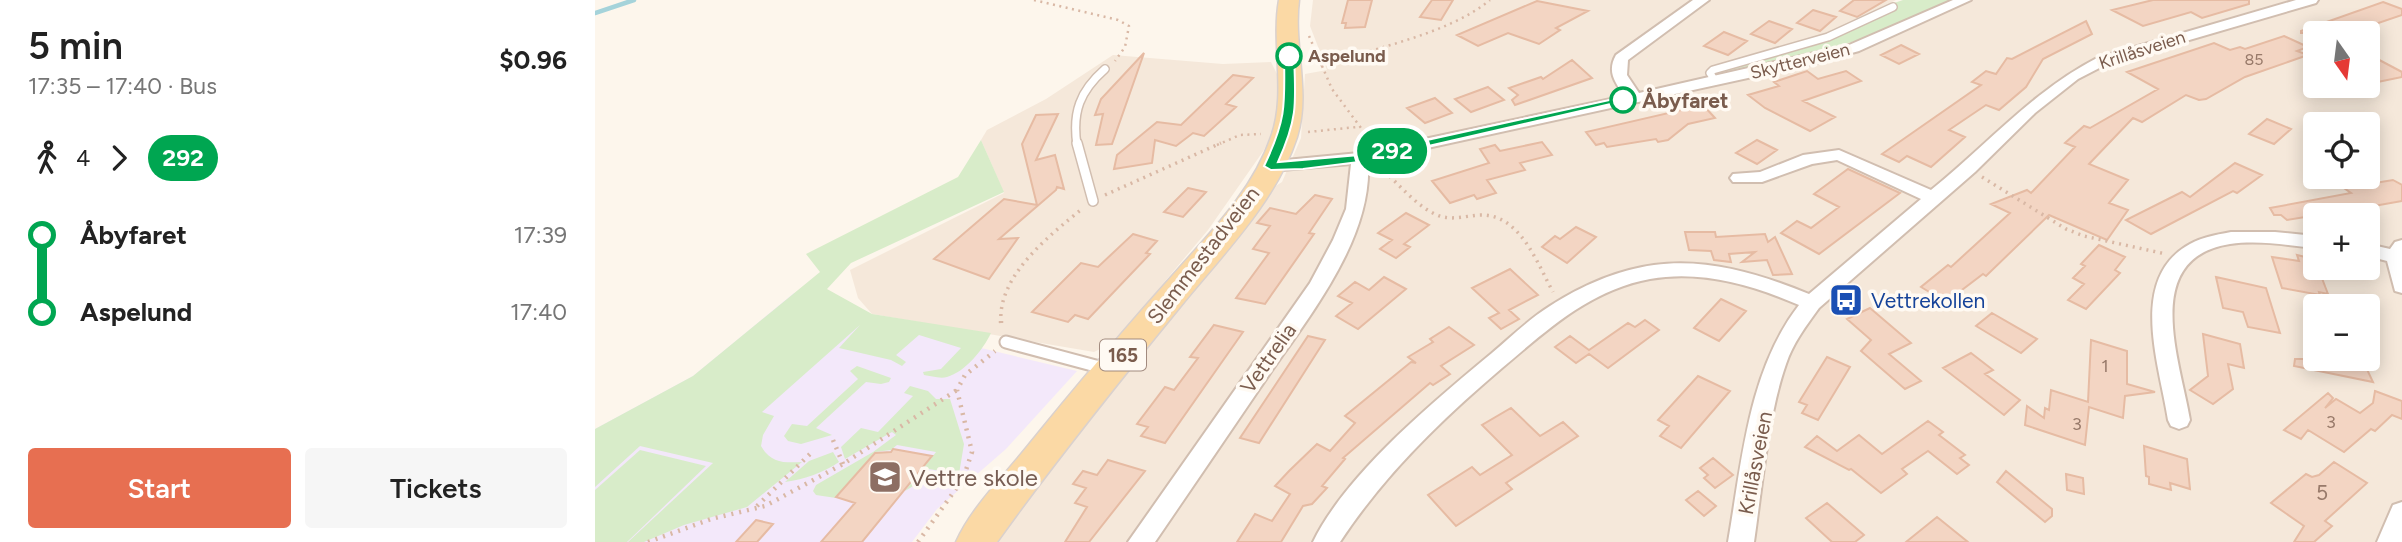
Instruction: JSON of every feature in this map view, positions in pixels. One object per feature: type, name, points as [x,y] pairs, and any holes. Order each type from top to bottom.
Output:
[{"type":"main road","name":"Slemmestadveien","points":[[975,542],[1038,457],[1238,215],[1274,159],[1291,109],[1286,33],[1289,0]]},
{"type":"street","points":[[1635,97],[1619,75],[1617,67],[1621,58],[1702,0]]},
{"type":"street","name":"Skytterveien","points":[[1274,159],[1350,160],[1811,60],[1854,48],[1964,0]]},
{"type":"street","name":"Krillåsveien","points":[[1741,542],[1759,433],[1775,365],[1792,329],[1812,303],[1932,197],[1969,168],[2029,110],[2084,69],[2102,61],[2311,0]]},
{"type":"street","points":[[1739,178],[1762,177],[1809,159],[1839,155],[1932,197]]},
{"type":"street","name":"Vettrelia","points":[[1141,542],[1318,286],[1343,241],[1356,206],[1362,178],[1350,160]]},
{"type":"street","points":[[2179,420],[2163,314],[2165,283],[2182,257],[2201,245],[2238,237],[2303,241]]},
{"type":"street","points":[[2380,251],[2400,253],[2402,286]]},
{"type":"street","points":[[1326,542],[1355,499],[1388,462],[1473,381],[1562,307],[1600,289],[1651,272],[1688,270],[1744,277],[1812,303]]},
{"type":"street","points":[[2390,542],[2402,512]]},
{"type":"lane","points":[[1714,81],[1710,73],[1713,70],[1823,40],[1859,26],[1893,7]]},
{"type":"lane","points":[[1093,201],[1073,128],[1075,109],[1084,90],[1105,69]]},
{"type":"lane","points":[[1006,342],[1111,370]]},
{"type":"path","points":[[1034,0],[1118,20],[1129,26],[1125,47],[1105,69]]},
{"type":"path","points":[[1320,65],[1452,24],[1477,11],[1490,0]]},
{"type":"path","points":[[1306,28],[1332,89],[1357,127],[1382,154],[1379,167],[1431,213],[1449,220],[1484,214],[1500,216],[1513,226],[1562,307]]},
{"type":"path","points":[[1308,132],[1357,127]]},
{"type":"path","points":[[648,542],[711,519],[765,506],[843,464],[957,390],[965,375],[1006,342],[998,318],[1001,298],[1051,233],[1093,201],[1240,135],[1261,134]]},
{"type":"path","points":[[1969,168],[2066,229],[2084,236],[2182,257]]},
{"type":"path","points":[[918,542],[963,479],[972,452],[957,390]]},
{"type":"path","points":[[833,440],[843,464]]},
{"type":"path","points":[[755,508],[812,452]]},
{"type":"shaded area","points":[[1313,0],[1896,0],[1819,39],[1707,74],[1715,80],[1814,59],[1967,0],[2402,0],[2402,542],[990,542],[1266,192],[1282,182],[1301,138],[1305,74],[1327,70],[1310,26]]},
{"type":"shaded area","points":[[1113,55],[1223,64],[1271,62],[1278,76],[1277,121],[1264,150],[1208,230],[1114,342],[1094,352],[872,314],[858,298],[850,270],[1004,193],[981,140],[987,130],[1046,99]]},
{"type":"shaded area","points":[[794,293],[981,348],[1077,371],[1006,449],[937,509],[912,542],[595,542],[595,429],[693,376]]},
{"type":"green space","points":[[1903,0],[1953,0],[1879,34],[1807,55],[1720,73],[1823,40],[1888,5]]},
{"type":"green space","points":[[981,140],[1004,192],[851,263],[827,289],[872,314],[991,333],[973,360],[954,374],[938,378],[924,375],[923,372],[941,369],[961,348],[919,335],[896,355],[906,362],[902,366],[891,360],[839,348],[860,325],[762,412],[774,416],[763,435],[761,446],[765,452],[779,461],[802,462],[747,507],[684,525],[644,542],[628,542],[713,463],[640,446],[595,487],[595,429],[693,376],[820,272],[806,254],[958,177]]},
{"type":"green space","points":[[857,366],[891,378],[889,382],[881,384],[866,382],[816,428],[832,435],[801,444],[788,441],[784,436],[792,424],[807,426],[858,379],[850,371]]},
{"type":"green space","points":[[910,386],[928,391],[936,399],[950,399],[964,444],[959,474],[929,469],[920,482],[905,491],[936,452],[897,445],[891,450],[875,452],[836,498],[816,495],[813,491],[816,485],[873,452],[896,435],[892,432],[845,459],[841,447],[861,428],[878,432],[913,396],[904,393]]},
{"type":"green space","points":[[640,450],[706,466],[627,542],[595,542],[595,490]]},
{"type":"green space","points":[[833,452],[839,462],[833,466],[813,475],[785,482],[809,461]]},
{"type":"building","points":[[1348,0],[1372,0],[1365,27],[1345,28],[1346,23],[1342,23]]},
{"type":"building","points":[[1432,0],[1453,0],[1441,20],[1420,17]]},
{"type":"building","points":[[1854,0],[1886,0],[1857,17],[1840,11]]},
{"type":"building","points":[[2153,0],[2249,0],[2249,4],[2202,18],[2191,12],[2143,26],[2112,10]]},
{"type":"building","points":[[1537,1],[1588,11],[1556,28],[1560,30],[1539,44],[1508,33],[1478,46],[1457,35]]},
{"type":"building","points":[[2383,2],[2402,9],[2402,15],[2380,22],[2329,21]]},
{"type":"building","points":[[1813,10],[1836,17],[1820,31],[1797,23]]},
{"type":"building","points":[[1769,21],[1792,29],[1775,43],[1751,34]]},
{"type":"building","points":[[2086,21],[2092,34],[2043,59],[2026,87],[1999,110],[1986,105],[1949,130],[1965,137],[1931,167],[1907,156],[1899,162],[1882,154],[1981,85],[1972,82],[1986,71],[1996,74],[2007,58],[2012,59]]},
{"type":"building","points":[[1724,32],[1747,41],[1728,55],[1704,46]]},
{"type":"building","points":[[2284,36],[2303,45],[2303,49],[2297,51],[2303,53],[2303,57],[2245,77],[2206,99],[2199,100],[2186,95],[2142,122],[2133,118],[2089,164],[2128,180],[2109,203],[2128,210],[2107,240],[2049,215],[1986,276],[1983,274],[1946,302],[1921,287],[1948,265],[1951,267],[2010,213],[1991,204],[2027,190],[2031,193],[2075,147],[2065,143],[2084,126],[2090,128],[2158,89],[2127,72],[2214,43],[2230,50],[2240,47],[2245,49]]},
{"type":"building","points":[[1901,45],[1919,54],[1899,64],[1881,55]]},
{"type":"building","points":[[1144,53],[1112,144],[1096,145],[1103,114],[1095,115],[1101,99]]},
{"type":"building","points":[[1572,60],[1592,78],[1515,105],[1512,100],[1518,95],[1509,88],[1541,77],[1543,79]]},
{"type":"building","points":[[2380,60],[2402,72],[2402,77],[2380,82]]},
{"type":"building","points":[[1807,71],[1818,79],[1846,71],[1861,81],[1803,101],[1835,117],[1810,131],[1765,108],[1748,95],[1779,86],[1774,82]]},
{"type":"building","points":[[1233,75],[1253,78],[1226,104],[1236,107],[1204,136],[1193,133],[1176,146],[1155,140],[1152,163],[1114,169],[1117,155],[1157,122],[1181,125]]},
{"type":"building","points":[[1488,87],[1504,100],[1471,112],[1455,99]]},
{"type":"building","points":[[1435,98],[1452,113],[1425,123],[1407,108]]},
{"type":"building","points":[[1703,105],[1715,118],[1688,124],[1668,140],[1658,142],[1656,139],[1607,147],[1604,143],[1596,145],[1586,132]]},
{"type":"building","points":[[1058,114],[1036,160],[1055,155],[1064,189],[1057,187],[1056,190],[999,239],[1018,238],[989,279],[934,259],[1004,199],[1037,205],[1022,144],[1036,115]]},
{"type":"building","points":[[2267,119],[2291,129],[2274,144],[2249,134]]},
{"type":"building","points":[[1757,140],[1777,150],[1757,164],[1736,153]]},
{"type":"building","points":[[1542,142],[1552,155],[1520,163],[1525,170],[1487,180],[1496,193],[1477,199],[1474,195],[1450,203],[1432,181],[1489,163],[1480,149],[1495,145],[1500,151]]},
{"type":"building","points":[[2235,163],[2262,175],[2237,193],[2233,191],[2151,234],[2126,220],[2182,192],[2190,197]]},
{"type":"building","points":[[1848,169],[1900,193],[1819,254],[1781,233],[1797,221],[1811,228],[1839,207],[1814,194]]},
{"type":"building","points":[[2393,180],[2402,185],[2402,201],[2380,205],[2303,203],[2303,217],[2287,220],[2281,215],[2274,215],[2270,208],[2351,193],[2345,189],[2380,189],[2380,182]]},
{"type":"building","points":[[1188,188],[1206,192],[1183,217],[1164,212]]},
{"type":"building","points":[[1315,195],[1332,199],[1309,233],[1314,234],[1265,304],[1236,298],[1269,253],[1253,249],[1270,226],[1257,223],[1270,208],[1296,214]]},
{"type":"building","points":[[1406,213],[1429,225],[1404,244],[1410,247],[1396,258],[1380,249],[1392,240],[1378,233]]},
{"type":"building","points":[[1576,227],[1596,237],[1567,263],[1542,247],[1555,236],[1560,239]]},
{"type":"building","points":[[1685,232],[1715,232],[1716,237],[1765,234],[1768,242],[1775,237],[1792,274],[1773,275],[1767,260],[1742,262],[1755,252],[1729,254],[1731,262],[1714,260],[1711,251],[1689,250]]},
{"type":"building","points":[[1133,234],[1157,241],[1146,253],[1150,254],[1088,319],[1075,315],[1068,322],[1032,312],[1081,263],[1098,267]]},
{"type":"building","points":[[2099,245],[2125,257],[2115,270],[2120,273],[2086,309],[2068,300],[2084,284],[2073,278],[2085,266],[2081,264]]},
{"type":"building","points":[[2297,255],[2303,256],[2303,280],[2323,280],[2328,294],[2282,288],[2272,257],[2299,261]]},
{"type":"building","points":[[1510,269],[1538,295],[1509,310],[1519,319],[1501,329],[1489,318],[1499,313],[1472,288]]},
{"type":"building","points":[[1384,277],[1406,289],[1358,329],[1336,316],[1352,303],[1338,296],[1355,282],[1369,290]]},
{"type":"building","points":[[2216,277],[2266,288],[2280,333],[2248,327],[2243,312],[2223,308]]},
{"type":"building","points":[[1721,299],[1746,311],[1719,341],[1694,328]]},
{"type":"building","points":[[1870,308],[1911,343],[1889,354],[1921,381],[1905,389],[1861,351],[1871,340],[1847,319]]},
{"type":"building","points":[[1992,313],[2037,339],[2021,353],[1976,326]]},
{"type":"building","points":[[1645,320],[1659,330],[1608,368],[1589,354],[1576,363],[1555,347],[1570,336],[1589,350],[1628,323],[1635,327]]},
{"type":"building","points":[[1214,325],[1243,332],[1165,443],[1141,436],[1148,427],[1137,424],[1165,387],[1174,390],[1198,358],[1190,357]]},
{"type":"building","points":[[1449,327],[1474,345],[1441,366],[1450,374],[1433,385],[1430,383],[1343,458],[1345,459],[1322,486],[1327,488],[1312,504],[1303,506],[1281,542],[1237,542],[1255,514],[1272,521],[1290,494],[1275,486],[1289,471],[1317,444],[1330,451],[1355,423],[1345,416],[1411,362],[1416,363],[1408,357],[1433,342],[1430,339]]},
{"type":"building","points":[[2203,334],[2240,344],[2244,368],[2228,364],[2233,389],[2213,404],[2190,390],[2208,376]]},
{"type":"building","points":[[1308,336],[1325,340],[1259,443],[1240,438]]},
{"type":"building","points":[[2091,340],[2127,351],[2127,384],[2155,392],[2125,396],[2123,418],[2089,407],[2085,445],[2025,425],[2027,406],[2044,418],[2045,408],[2049,410],[2051,390],[2088,402]]},
{"type":"building","points":[[1971,353],[1993,370],[1985,374],[2020,400],[2004,415],[1943,368]]},
{"type":"building","points":[[1827,357],[1850,367],[1818,420],[1802,413],[1807,405],[1799,402]]},
{"type":"building","points":[[2295,359],[2303,359],[2303,368],[2294,366]]},
{"type":"building","points":[[2319,371],[2368,371],[2373,382]]},
{"type":"building","points":[[1698,376],[1730,391],[1681,448],[1660,436],[1669,426],[1658,420]]},
{"type":"building","points":[[2375,391],[2402,401],[2402,419],[2392,415],[2375,431],[2371,429],[2344,452],[2308,430],[2301,439],[2284,430],[2328,393],[2333,398],[2325,408],[2336,399],[2360,413],[2373,403]]},
{"type":"building","points":[[1511,408],[1540,436],[1563,422],[1578,436],[1506,483],[1512,489],[1456,526],[1428,495],[1472,467],[1480,475],[1512,455],[1482,425]]},
{"type":"building","points":[[1928,421],[1943,432],[1939,435],[1965,455],[1960,458],[1969,465],[1957,474],[1928,451],[1902,469],[1907,474],[1881,493],[1851,469],[1805,447],[1817,436],[1837,451],[1859,435],[1882,454]]},
{"type":"building","points":[[2144,446],[2187,459],[2190,489],[2170,483],[2171,490],[2149,484]]},
{"type":"building","name":"Vettre skole","points":[[893,449],[932,456],[862,542],[821,542],[855,503],[836,497],[875,453],[891,452]]},
{"type":"building","points":[[1713,458],[1733,475],[1715,488],[1704,478],[1708,475],[1700,468]]},
{"type":"building","points":[[1108,460],[1145,471],[1089,542],[1065,542],[1087,507],[1075,503],[1086,488],[1073,484],[1083,471],[1097,475]]},
{"type":"building","points":[[2334,462],[2367,483],[2325,521],[2332,526],[2314,542],[2294,542],[2304,526],[2271,503],[2306,474],[2312,477],[2319,475]]},
{"type":"building","points":[[2006,471],[2052,509],[2052,516],[2045,522],[1997,482]]},
{"type":"building","points":[[2066,474],[2083,478],[2084,494],[2067,490]]},
{"type":"building","points":[[1698,491],[1716,506],[1704,516],[1686,500]]},
{"type":"building","points":[[1827,503],[1864,535],[1855,542],[1832,542],[1806,518]]},
{"type":"building","points":[[1937,517],[1968,542],[1906,542]]},
{"type":"building","points":[[756,520],[773,524],[757,542],[736,542]]},
{"type":"waterway","points":[[595,13],[634,0]]},
{"type":"bus line","name":"292","points":[[1289,56],[1291,109],[1284,137],[1271,166],[1303,166],[1359,158],[1623,100]]},
{"type":"place","name":"Aspelund","points":[[1289,56]]},
{"type":"place","name":"Åbyfaret","points":[[1623,100]]},
{"type":"place","name":"Vettrekollen","points":[[1846,300]]},
{"type":"place","name":"Vettre skole","points":[[885,477]]}]
